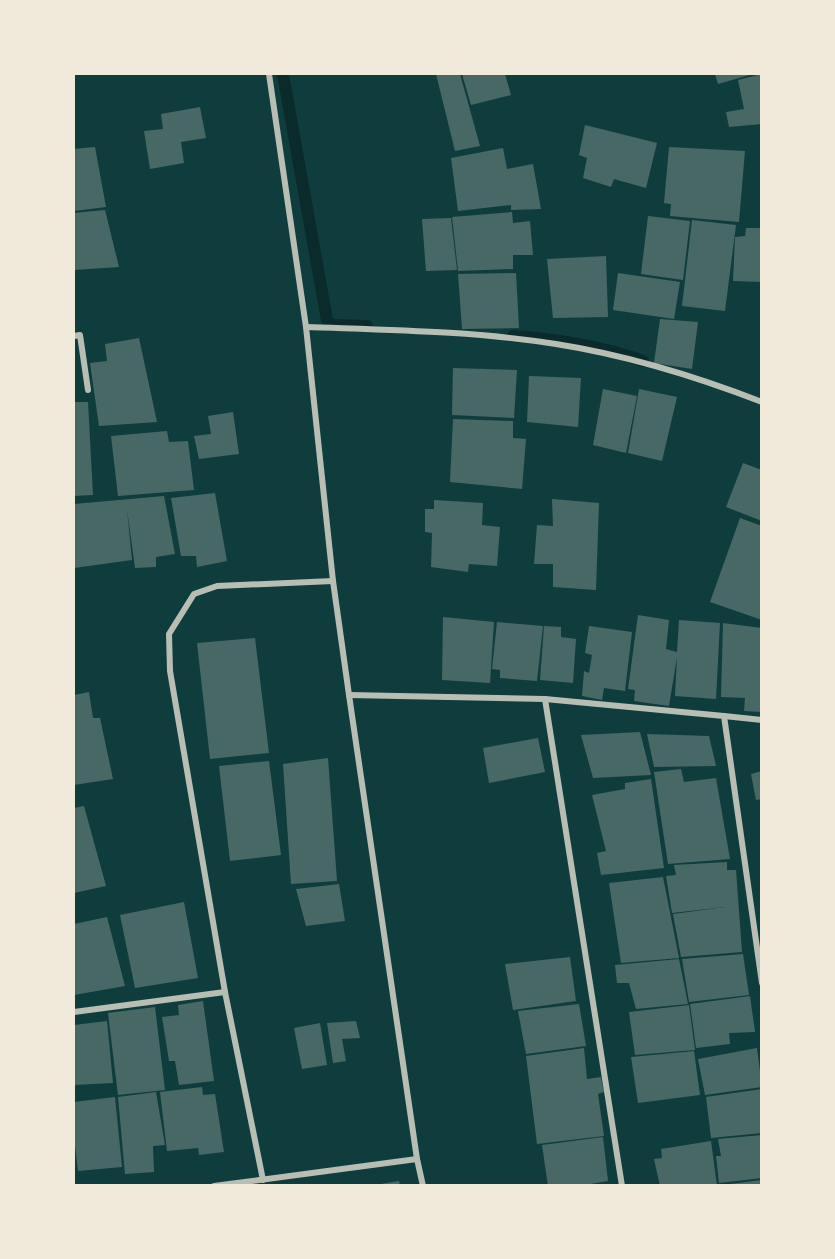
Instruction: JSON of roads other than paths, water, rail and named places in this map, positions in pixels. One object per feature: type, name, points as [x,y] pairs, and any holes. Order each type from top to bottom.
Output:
[{"type":"street","points":[[269,74],[306,327],[333,581],[417,1159],[423,1185]]},
{"type":"street","points":[[306,327],[437,332],[555,344],[639,360],[762,402]]},
{"type":"street","points":[[74,336],[80,335],[88,390]]},
{"type":"street","points":[[262,1180],[225,992],[170,671],[169,634],[194,594],[217,586],[333,581]]},
{"type":"street","points":[[349,695],[545,699],[762,720]]},
{"type":"street","points":[[545,699],[622,1185]]},
{"type":"street","points":[[724,716],[762,983]]},
{"type":"street","points":[[74,1012],[225,992]]},
{"type":"street","points":[[214,1185],[417,1159]]},
{"type":"waterway","points":[[283,74],[327,320],[331,325],[367,326]]},
{"type":"waterway","points":[[513,336],[579,344],[643,361]]}]
